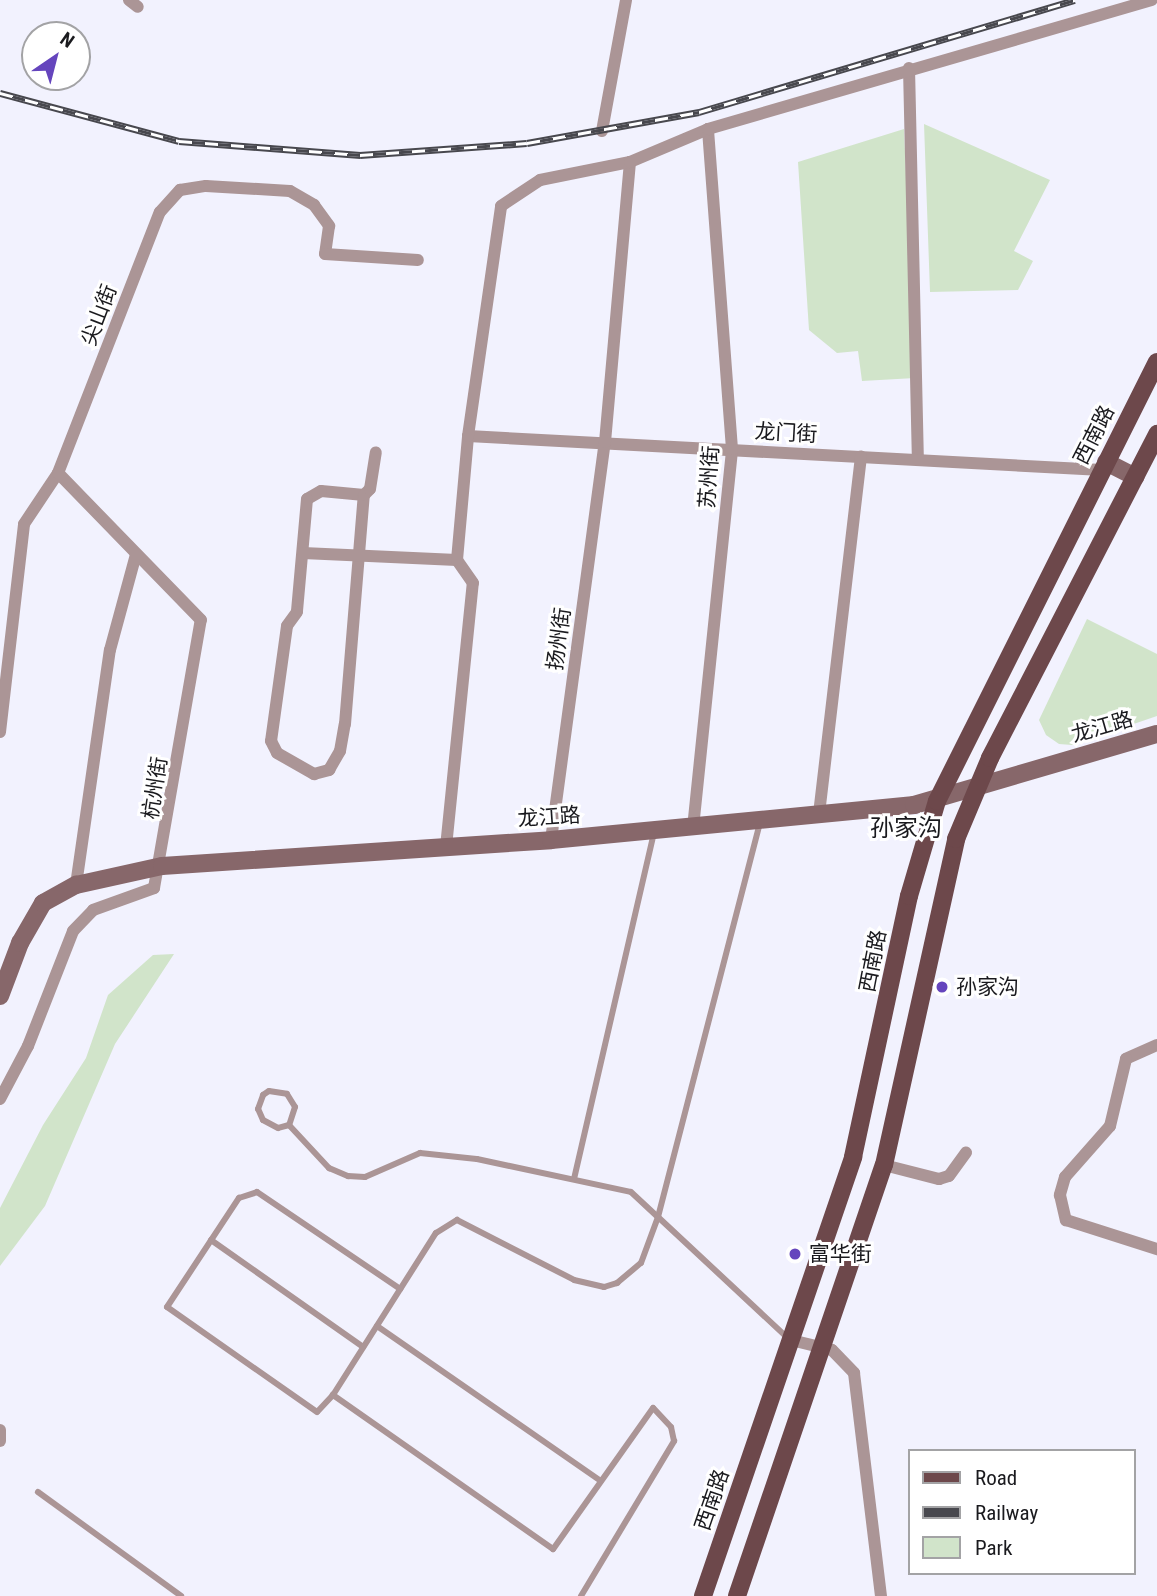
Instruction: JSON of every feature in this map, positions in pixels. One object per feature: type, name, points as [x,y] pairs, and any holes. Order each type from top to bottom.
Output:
[{"type":"main road","name":"西南路","points":[[703,1596],[853,1157],[912,883],[937,801],[1157,362]]},
{"type":"main road","points":[[737,1596],[884,1165],[953,852],[976,790],[1157,434]]},
{"type":"main road","points":[[727,1527],[757,1538]]},
{"type":"street","points":[[602,131],[626,0]]},
{"type":"street","points":[[446,847],[473,583],[457,560],[468,436],[501,206],[540,180],[630,162],[708,130],[909,68],[1152,0]]},
{"type":"street","points":[[909,68],[918,460]]},
{"type":"street","name":"苏州街","points":[[693,828],[732,449],[708,130]]},
{"type":"street","name":"扬州街","points":[[551,840],[605,442],[630,162]]},
{"type":"street","name":"尖山街","points":[[0,732],[24,524],[58,473],[160,212],[180,190],[206,186],[290,191],[314,205],[329,226],[325,254],[418,260]]},
{"type":"street","name":"龙门街","points":[[468,436],[918,460],[1104,466]]},
{"type":"street","points":[[364,495],[312,494],[297,612],[287,626],[271,741],[277,753],[322,774],[340,751],[345,724],[362,555],[364,495],[370,489],[376,452]]},
{"type":"street","points":[[819,814],[861,456]]},
{"type":"street","points":[[1104,466],[1135,478]]},
{"type":"street","name":"杭州街","points":[[0,1099],[28,1046],[73,931],[93,910],[154,888],[162,866],[201,620],[58,473]]},
{"type":"street","points":[[303,553],[457,560]]},
{"type":"street","points":[[76,885],[110,650],[136,554]]},
{"type":"street","name":"龙江路","points":[[0,996],[20,943],[43,903],[76,885],[162,866],[551,840],[693,828],[937,801],[1157,734]]},
{"type":"street","points":[[1157,1045],[1126,1059],[1110,1126],[1065,1177],[1060,1195],[1066,1220],[1157,1249]]},
{"type":"street","points":[[884,1165],[939,1179],[949,1176],[966,1153]]},
{"type":"street","points":[[790,1340],[822,1348],[848,1363],[860,1398],[881,1596]]},
{"type":"street","points":[[0,1430],[0,1441]]},
{"type":"lane","points":[[400,1289],[257,1192],[239,1198],[167,1307],[317,1412],[333,1395],[436,1233],[457,1220],[574,1280],[604,1287],[617,1283],[641,1263],[658,1217],[761,820]]},
{"type":"lane","points":[[573,1179],[654,831]]},
{"type":"lane","points":[[279,1091],[293,1100],[295,1113],[289,1125],[278,1128],[263,1120],[258,1108],[264,1095],[279,1091]]},
{"type":"lane","points":[[289,1125],[328,1168],[348,1176],[365,1177],[420,1153],[477,1159],[631,1192],[790,1340]]},
{"type":"lane","points":[[211,1240],[363,1347]]},
{"type":"lane","points":[[377,1325],[601,1481]]},
{"type":"lane","points":[[333,1395],[553,1549],[653,1408],[671,1427],[674,1441],[581,1596]]},
{"type":"lane","points":[[38,1492],[181,1596]]},
{"type":"green space","points":[[924,124],[1050,180],[1014,251],[1033,261],[1018,290],[930,292]]},
{"type":"green space","points":[[904,129],[915,378],[862,381],[858,351],[837,353],[809,330],[798,162]]},
{"type":"green space","points":[[1087,619],[1157,654],[1157,716],[1072,745],[1059,744],[1046,735],[1039,720]]},
{"type":"green space","points":[[174,954],[115,1044],[45,1206],[0,1266],[0,1208],[43,1125],[86,1058],[108,995],[153,955]]},
{"type":"railway","points":[[0,93],[179,141],[360,155],[527,143],[699,112],[1075,0]]},
{"type":"place","name":"孙家沟","points":[[942,987]]},
{"type":"place","name":"富华街","points":[[795,1254]]},
{"type":"district","name":"孙家沟","points":[[906,829]]}]
